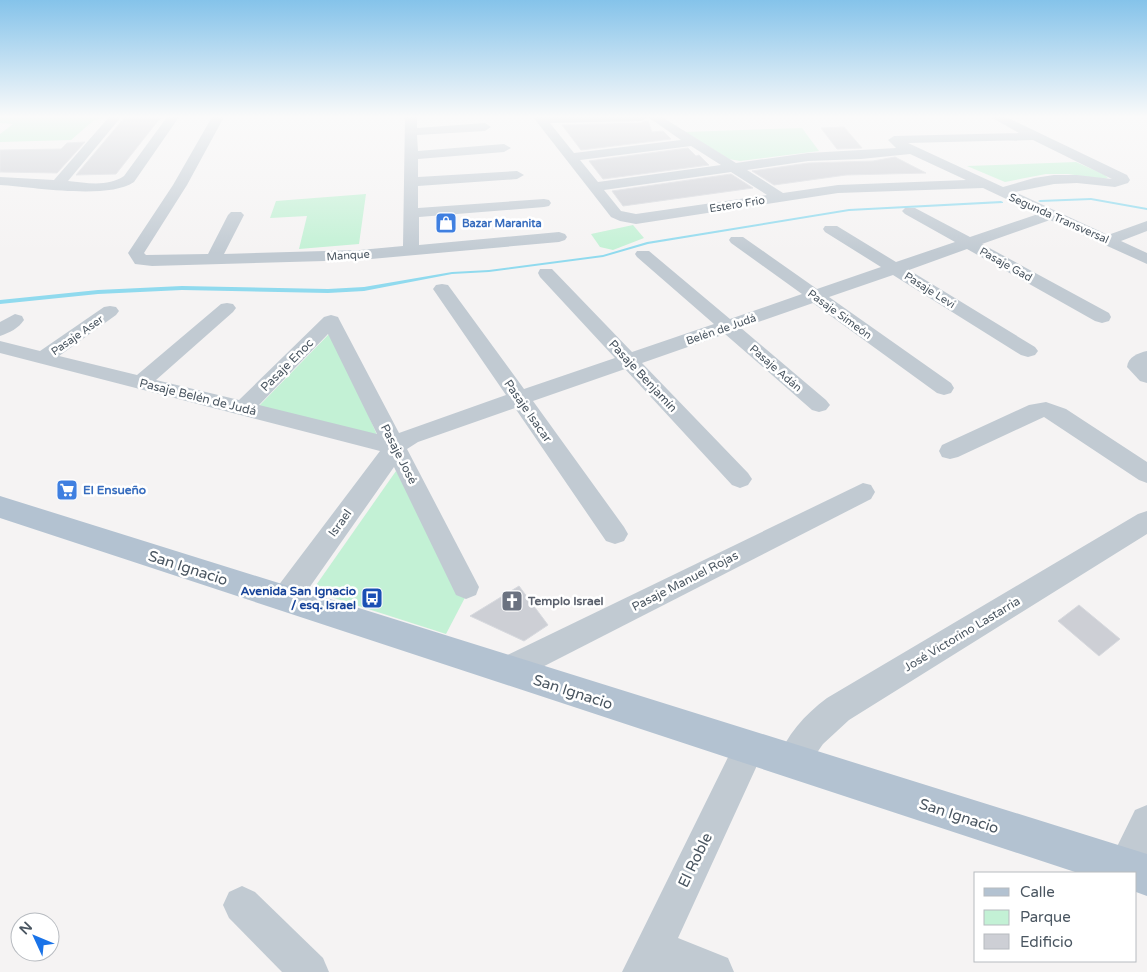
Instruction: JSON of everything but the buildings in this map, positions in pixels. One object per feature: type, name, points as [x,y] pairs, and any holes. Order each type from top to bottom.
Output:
[{"type":"main road","name":"San Ignacio","points":[[0,507],[1136,872]]},
{"type":"street","points":[[58,185],[77,162]]},
{"type":"street","points":[[0,181],[104,188],[117,186],[130,179],[142,162]]},
{"type":"street","name":"Manque","points":[[192,162],[138,249],[136,253],[138,258],[152,261],[307,258],[411,251],[559,237]]},
{"type":"street","points":[[411,251],[412,162]]},
{"type":"street","name":"Estero Frio","points":[[575,162],[616,214],[625,218],[636,219],[780,197],[847,189],[983,184]]},
{"type":"street","points":[[725,162],[780,197]]},
{"type":"street","points":[[594,187],[767,162]]},
{"type":"street","name":"Segunda Transversal","points":[[938,162],[1147,259]]},
{"type":"street","points":[[1001,192],[1044,179],[1080,179],[1111,183],[1123,180],[1091,162]]},
{"type":"street","points":[[412,182],[516,175]]},
{"type":"street","points":[[412,213],[544,204]]},
{"type":"street","name":"Pasaje Gad","points":[[910,211],[1102,318]]},
{"type":"street","name":"Belén de Judá","points":[[396,448],[403,440],[417,433],[729,327],[1050,214]]},
{"type":"street","points":[[213,260],[236,215]]},
{"type":"street","points":[[1108,240],[1147,226]]},
{"type":"street","name":"Pasaje Levi","points":[[831,228],[1028,351]]},
{"type":"street","name":"Pasaje Simeón","points":[[737,240],[944,388]]},
{"type":"street","name":"Pasaje Adán","points":[[643,254],[819,404]]},
{"type":"street","name":"Pasaje Benjamín","points":[[546,273],[740,479]]},
{"type":"street","name":"Pasaje Isacar","points":[[442,289],[615,534]]},
{"type":"street","points":[[140,383],[227,308]]},
{"type":"street","name":"Pasaje Aser","points":[[43,358],[110,311]]},
{"type":"street","name":"Pasaje Enoc","points":[[243,409],[331,320]]},
{"type":"street","name":"Pasaje José","points":[[331,320],[466,587]]},
{"type":"street","name":"Pasaje Belén de Judá","points":[[0,347],[396,448]]},
{"type":"street","points":[[950,451],[1037,410],[1046,410],[1058,414],[1147,474]]},
{"type":"street","name":"Israel","points":[[286,599],[396,448]]},
{"type":"street","name":"Pasaje Manuel Rojas","points":[[507,670],[863,492]]},
{"type":"street","name":"José Victorino Lastarria","points":[[792,762],[808,736],[821,721],[838,709],[1147,522]]},
{"type":"street","name":"El Roble","points":[[648,960],[749,748]]},
{"type":"street","points":[[1136,872],[1147,822]]},
{"type":"street","points":[[242,905],[308,972]]},
{"type":"street","points":[[648,960],[714,972]]},
{"type":"green space","points":[[1077,162],[1108,178],[1046,174],[1005,182],[967,166]]},
{"type":"green space","points":[[366,194],[359,244],[299,249],[307,216],[270,218],[276,201]]},
{"type":"green space","points":[[633,225],[644,238],[613,250],[600,247],[591,234]]},
{"type":"green space","points":[[332,331],[380,442],[256,409]]},
{"type":"green space","points":[[396,471],[470,588],[446,634],[312,591]]},
{"type":"waterway","points":[[1040,201],[1091,199],[1147,209]]},
{"type":"waterway","points":[[0,302],[98,292],[182,288],[328,291],[364,289],[452,273],[489,271],[603,256],[647,243],[849,210],[1001,202]]},
{"type":"place","name":"Bazar Maranita","points":[[446,223]]},
{"type":"place","name":"El Ensueño","points":[[67,490]]},
{"type":"place","name":"Avenida San Ignacio / esq. Israel","points":[[372,598]]},
{"type":"place","name":"Templo Israel","points":[[512,601]]}]
